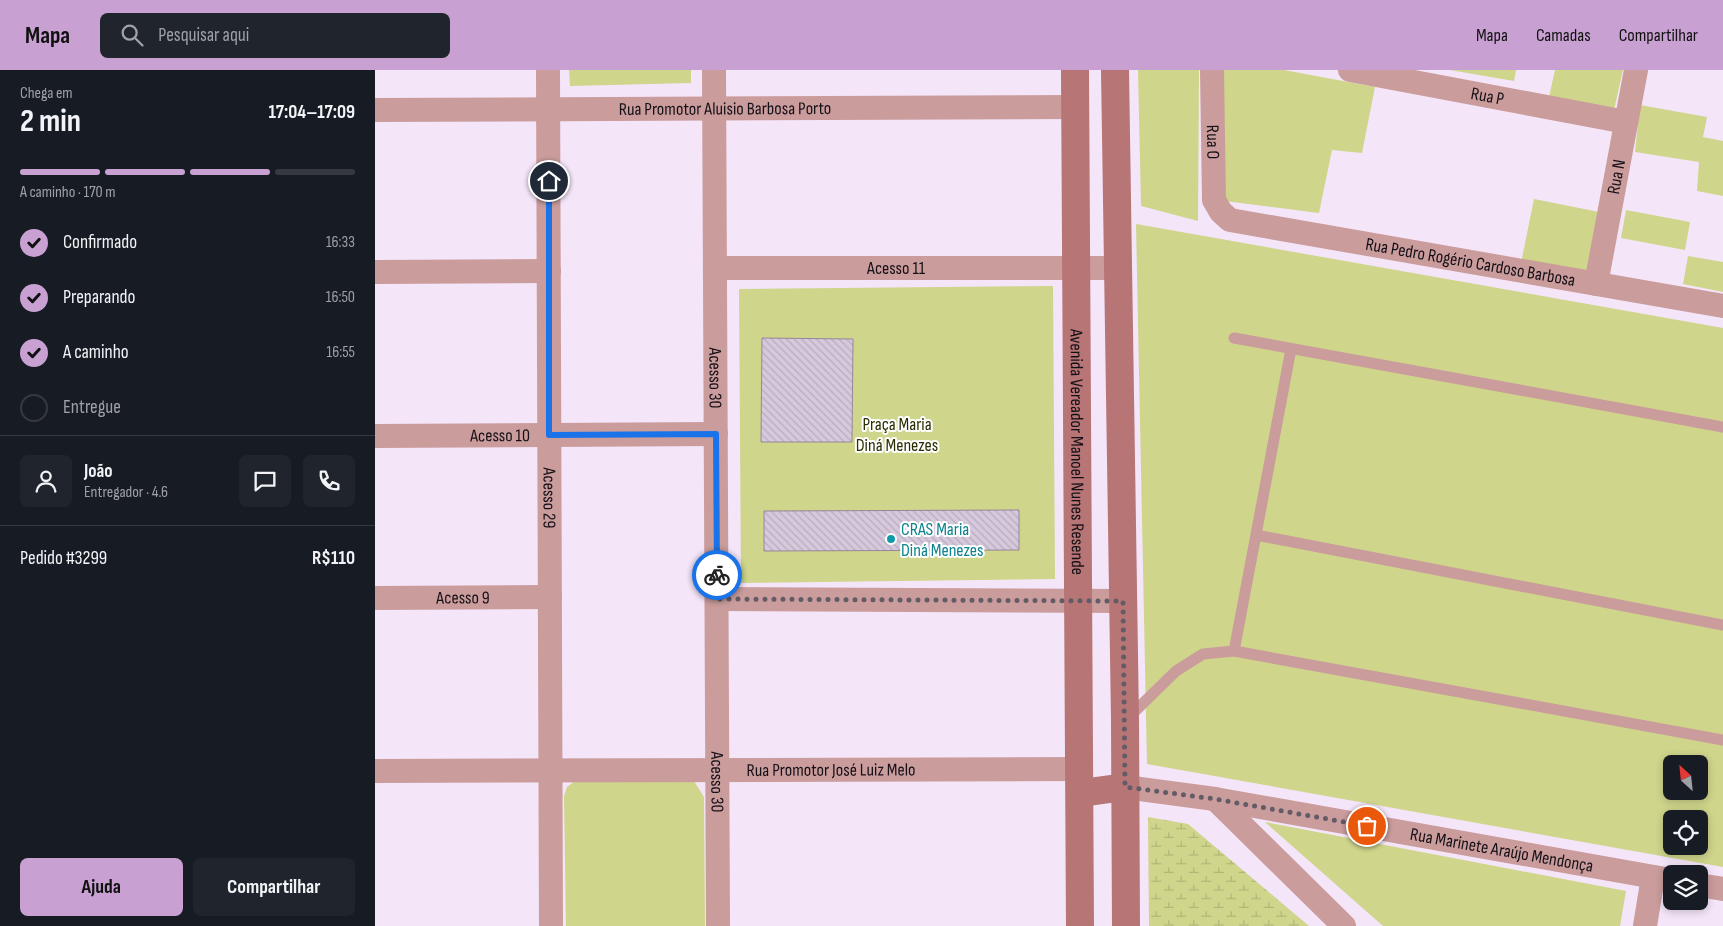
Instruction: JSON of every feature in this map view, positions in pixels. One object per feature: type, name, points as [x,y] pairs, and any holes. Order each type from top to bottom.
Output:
[{"type":"street","name":"Acesso 29","points":[[548,70],[551,926]]},
{"type":"street","name":"Acesso 30","points":[[714,70],[718,926]]},
{"type":"street","name":"Avenida Vereador Manoel Nunes Resende","points":[[1075,70],[1079,601],[1079,926]]},
{"type":"street","points":[[1115,70],[1125,720],[1125,926]]},
{"type":"street","name":"Rua O","points":[[1212,70],[1214,200],[1221,212]]},
{"type":"street","name":"Rua P","points":[[1350,70],[1626,122]]},
{"type":"street","name":"Rua N","points":[[1596,284],[1636,70]]},
{"type":"street","name":"Rua Promotor Aluisio Barbosa Porto","points":[[375,110],[1075,107]]},
{"type":"street","name":"Rua Pedro Rogério Cardoso Barbosa","points":[[1221,212],[1236,223],[1723,306]]},
{"type":"street","name":"Acesso 11","points":[[715,268],[1118,268]]},
{"type":"street","points":[[375,272],[549,271]]},
{"type":"street","name":"Acesso 10","points":[[375,436],[716,434]]},
{"type":"street","name":"Acesso 9","points":[[375,598],[550,597]]},
{"type":"street","points":[[717,599],[1123,601]]},
{"type":"street","name":"Rua Promotor José Luiz Melo","points":[[375,771],[718,770],[1079,781]]},
{"type":"street","points":[[1079,781],[1125,787]]},
{"type":"street","name":"Rua Marinete Araújo Mendonça","points":[[1125,787],[1215,799],[1662,878]]},
{"type":"street","points":[[1215,799],[1344,926]]},
{"type":"street","points":[[1645,926],[1662,878]]},
{"type":"street","points":[[1708,886],[1723,889]]},
{"type":"lane","points":[[1233,338],[1723,427]]},
{"type":"lane","points":[[1234,651],[1291,349]]},
{"type":"lane","points":[[1256,535],[1723,626]]},
{"type":"lane","points":[[1125,720],[1176,671],[1196,658],[1203,654],[1234,651],[1723,740]]},
{"type":"green space","points":[[569,70],[691,70],[691,83],[570,86]]},
{"type":"green space","points":[[1138,70],[1199,70],[1198,221],[1141,206]]},
{"type":"green space","points":[[1222,70],[1284,70],[1375,87],[1362,153],[1332,150],[1319,213],[1225,201]]},
{"type":"green space","points":[[1450,70],[1516,70],[1514,81]]},
{"type":"green space","points":[[1555,70],[1623,70],[1614,110],[1549,97]]},
{"type":"green space","points":[[1640,105],[1707,117],[1703,137],[1723,141],[1723,196],[1697,191],[1699,162],[1635,152]]},
{"type":"green space","points":[[1534,199],[1599,212],[1586,276],[1521,263]]},
{"type":"green space","points":[[1626,210],[1690,222],[1685,250],[1621,238]]},
{"type":"green space","points":[[1136,224],[1723,328],[1723,867],[1147,764]]},
{"type":"green space","points":[[1688,256],[1723,262],[1723,292],[1683,284]]},
{"type":"green space","name":"Praça Maria Diná Menezes","points":[[1053,286],[1055,579],[741,583],[739,289]]},
{"type":"green space","points":[[575,781],[694,781],[704,797],[705,926],[566,926],[564,796],[567,787]]},
{"type":"green space","points":[[1148,817],[1188,824],[1309,926],[1149,926]]},
{"type":"green space","points":[[1265,822],[1626,891],[1620,926],[1383,926]]},
{"type":"building","points":[[762,338],[853,339],[852,442],[761,442]]},
{"type":"building","name":"CRAS Maria Diná Menezes","points":[[1019,510],[1019,550],[764,551],[764,511]]},
{"type":"way so far","points":[[717,575],[717,599],[1123,601],[1125,787],[1215,799],[1367,826]]},
{"type":"place","name":"CRAS Maria Diná Menezes","points":[[891,539]]},
{"type":"route","points":[[549,181],[549,435],[716,434],[717,575]]}]
